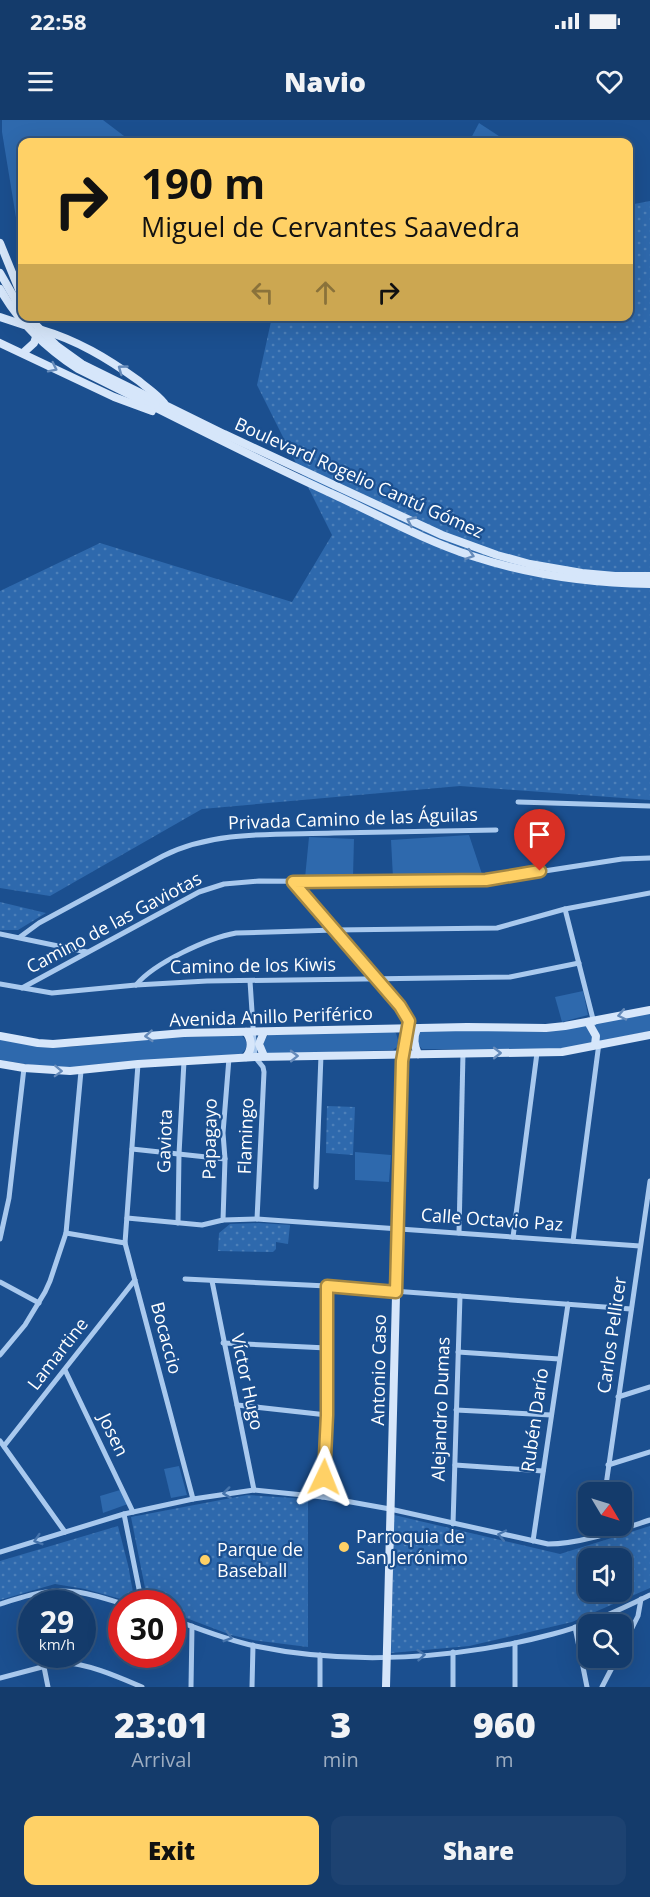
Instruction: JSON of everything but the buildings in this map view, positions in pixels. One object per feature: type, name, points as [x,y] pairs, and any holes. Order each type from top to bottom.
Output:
[{"type":"street","points":[[0,243],[18,287]]},
{"type":"street","points":[[0,273],[18,304]]},
{"type":"street","name":"Boulevard Rogelio Cantú Gómez","points":[[0,289],[18,317]]},
{"type":"street","name":"Boulevard Rogelio Cantú Gómez","points":[[0,317],[65,337],[111,361],[158,396],[166,407]]},
{"type":"street","name":"Boulevard Rogelio Cantú Gómez","points":[[21,321],[53,352],[78,369],[166,407],[442,535],[472,547],[530,564],[582,573],[650,576]]},
{"type":"street","points":[[23,353],[33,346],[36,340],[37,333],[29,321]]},
{"type":"street","name":"Boulevard Rogelio Cantú Gómez","points":[[32,321],[57,346],[82,364],[170,416],[321,489],[469,555],[515,568],[574,579],[620,584],[650,584]]},
{"type":"street","name":"Boulevard Rogelio Cantú Gómez","points":[[0,343],[114,397],[170,416]]},
{"type":"street","points":[[518,802],[650,806]]},
{"type":"street","name":"Privada Camino de las Águilas","points":[[20,937],[39,923],[163,856],[175,850],[210,840],[255,835],[496,830]]},
{"type":"street","name":"Camino de las Gaviotas","points":[[22,988],[199,892],[224,884],[259,881],[486,880],[622,859],[650,858]]},
{"type":"street","points":[[293,882],[407,1015],[413,1029],[418,1054]]},
{"type":"street","points":[[136,985],[160,966],[222,935],[335,930],[497,928],[566,909],[650,893]]},
{"type":"street","points":[[566,909],[594,1021],[594,1030],[600,1044],[573,1241]]},
{"type":"street","points":[[0,934],[87,952]]},
{"type":"street","name":"Camino de los Kiwis","points":[[0,984],[52,993],[136,985],[250,981],[510,977],[579,963]]},
{"type":"street","name":"Flamingo","points":[[250,981],[250,1032],[264,1072],[257,1219]]},
{"type":"street","name":"Avenida Anillo Periférico","points":[[0,1036],[53,1044],[184,1033],[467,1027],[546,1028],[650,1010]]},
{"type":"street","points":[[397,1028],[402,1038],[400,1054]]},
{"type":"street","points":[[400,1054],[413,1029]]},
{"type":"street","points":[[246,1057],[251,1049],[250,1032]]},
{"type":"street","points":[[260,1057],[259,1044],[264,1032]]},
{"type":"street","points":[[0,1064],[58,1071],[81,1071],[138,1064],[246,1057],[537,1053],[570,1051],[650,1035]]},
{"type":"street","points":[[459,1233],[464,1053]]},
{"type":"street","points":[[513,1237],[537,1053]]},
{"type":"street","name":"Antonio Caso","points":[[386,1687],[402,1061],[400,1054]]},
{"type":"street","points":[[316,1187],[321,1055]]},
{"type":"street","name":"Papagayo","points":[[223,1220],[225,1159],[223,1133],[229,1059]]},
{"type":"street","name":"Gaviota","points":[[178,1222],[184,1061]]},
{"type":"street","name":"Bocaccio","points":[[138,1064],[126,1244],[193,1499]]},
{"type":"street","points":[[0,1239],[9,1198],[24,1068]]},
{"type":"street","points":[[0,1355],[25,1325],[39,1303],[50,1281],[66,1233],[81,1071]]},
{"type":"street","points":[[132,1149],[225,1159]]},
{"type":"street","name":"Carlos Pellicer","points":[[605,1482],[650,1181]]},
{"type":"street","name":"Calle Octavio Paz","points":[[127,1218],[208,1224],[223,1220],[257,1219],[640,1246]]},
{"type":"street","points":[[66,1233],[126,1244]]},
{"type":"street","points":[[185,1278],[327,1286],[631,1309]]},
{"type":"street","name":"Lamartine","points":[[4,1446],[135,1280]]},
{"type":"street","name":"Víctor Hugo","points":[[212,1281],[254,1490]]},
{"type":"street","points":[[0,1282],[39,1303]]},
{"type":"street","points":[[324,1497],[327,1415],[327,1286]]},
{"type":"street","name":"Alejandro Dumas","points":[[453,1524],[460,1296]]},
{"type":"street","name":"Rubén Darío","points":[[533,1541],[568,1304]]},
{"type":"street","points":[[223,1344],[327,1348]]},
{"type":"street","points":[[458,1352],[559,1359]]},
{"type":"street","name":"Josen","points":[[65,1370],[133,1512]]},
{"type":"street","points":[[618,1397],[650,1387]]},
{"type":"street","points":[[237,1405],[327,1415]]},
{"type":"street","points":[[456,1410],[551,1415]]},
{"type":"street","points":[[0,1441],[65,1532]]},
{"type":"street","points":[[608,1464],[650,1452]]},
{"type":"street","points":[[455,1465],[543,1471]]},
{"type":"street","points":[[0,1552],[124,1514],[193,1499],[254,1490],[324,1497],[390,1509],[548,1544],[559,1544],[587,1536]]},
{"type":"street","points":[[124,1514],[139,1590]]},
{"type":"street","points":[[632,1524],[650,1520]]},
{"type":"street","points":[[0,1604],[60,1591],[108,1600]]},
{"type":"street","points":[[186,1624],[253,1645],[297,1653],[386,1657],[453,1652],[515,1643],[575,1627],[650,1595]]},
{"type":"street","points":[[632,1628],[642,1599]]},
{"type":"street","points":[[191,1687],[192,1626]]},
{"type":"street","points":[[575,1627],[587,1687]]},
{"type":"street","points":[[515,1643],[515,1687]]},
{"type":"street","points":[[252,1687],[253,1645]]},
{"type":"street","points":[[453,1652],[453,1687]]},
{"type":"street","points":[[320,1655],[320,1687]]},
{"type":"street","points":[[0,1678],[40,1668]]},
{"type":"street","points":[[44,1668],[48,1687]]},
{"type":"street","points":[[93,1668],[142,1687]]},
{"type":"street","points":[[602,1687],[612,1668]]},
{"type":"street","points":[[120,1677],[120,1687]]},
{"type":"shaded area","points":[[2,120],[103,120],[127,138],[18,138],[18,230]]},
{"type":"shaded area","points":[[479,123],[502,138],[471,138]]},
{"type":"shaded area","points":[[650,201],[650,800],[460,786],[202,809],[50,896],[0,888],[0,591],[100,543],[292,602],[332,535],[257,385],[271,321],[633,321],[633,204]]},
{"type":"shaded area","points":[[469,835],[482,874],[393,878],[391,840]]},
{"type":"shaded area","points":[[309,837],[354,839],[353,877],[305,878]]},
{"type":"shaded area","points":[[0,902],[46,913],[18,930],[0,930]]},
{"type":"shaded area","points":[[583,991],[588,1015],[562,1022],[555,997]]},
{"type":"shaded area","points":[[650,1013],[650,1031],[561,1049],[422,1049],[417,1043],[419,1031],[515,1030]]},
{"type":"shaded area","points":[[392,1031],[396,1033],[398,1040],[397,1047],[393,1050],[267,1054],[264,1047],[268,1035]]},
{"type":"shaded area","points":[[241,1035],[247,1044],[241,1054],[58,1069],[0,1060],[0,1039],[45,1047],[70,1047],[159,1038]]},
{"type":"shaded area","points":[[327,1106],[355,1107],[353,1155],[326,1153]]},
{"type":"shaded area","points":[[355,1152],[391,1155],[389,1182],[355,1180]]},
{"type":"shaded area","points":[[230,1224],[290,1225],[288,1244],[276,1242],[276,1249],[273,1252],[218,1251],[219,1233]]},
{"type":"shaded area","points":[[179,1466],[187,1495],[171,1498],[164,1469]]},
{"type":"shaded area","points":[[120,1490],[128,1504],[103,1513],[100,1496]]},
{"type":"shaded area","points":[[247,1495],[308,1499],[308,1647],[231,1635],[186,1618],[186,1590],[145,1590],[131,1517]]},
{"type":"shaded area","points":[[394,1515],[560,1554],[578,1548],[578,1602],[618,1602],[590,1614],[578,1614],[578,1619],[572,1622],[469,1646],[391,1653]]},
{"type":"shaded area","points":[[118,1526],[133,1590],[108,1590],[108,1595],[96,1592],[96,1590],[55,1584],[34,1590],[18,1590],[18,1595],[0,1600],[0,1561]]},
{"type":"shaded area","points":[[650,1526],[650,1588],[632,1596],[632,1548],[579,1548],[618,1536],[632,1536],[632,1532]]},
{"type":"place","name":"Parroquia de San Jerónimo","points":[[344,1547]]},
{"type":"place","name":"Parque de Baseball","points":[[205,1560]]},
{"type":"route","points":[[324,1477],[327,1415],[327,1286],[396,1292],[402,1061],[409,1021],[400,1006],[293,882],[486,880],[540,871]]}]
